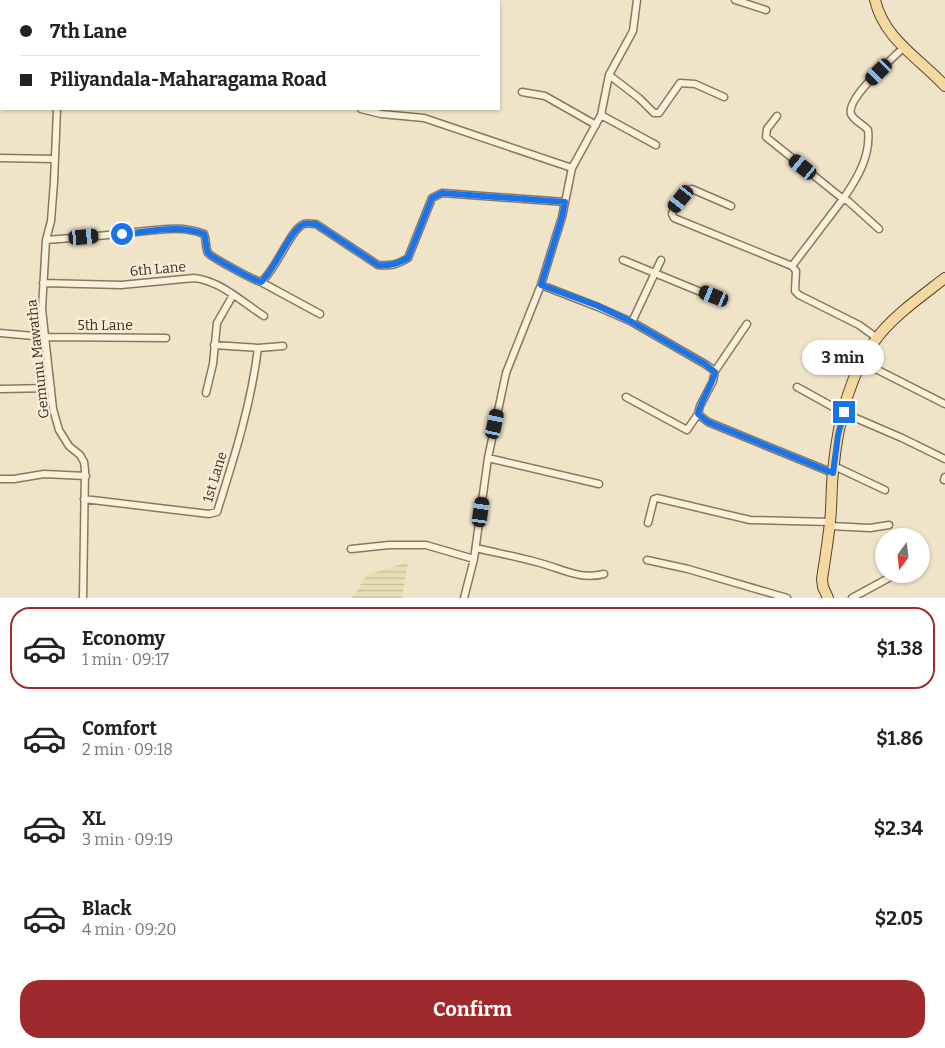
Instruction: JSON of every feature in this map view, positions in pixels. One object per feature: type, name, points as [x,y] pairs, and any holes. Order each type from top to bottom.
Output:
[{"type":"main road","points":[[874,0],[884,24],[903,48],[944,83]]},
{"type":"main road","points":[[826,597],[822,579],[830,524],[833,469],[838,435],[848,394],[862,362],[877,338],[910,305],[945,278]]},
{"type":"street","points":[[464,598],[474,559],[488,458],[506,374],[541,285],[562,217],[572,168],[601,115],[609,75],[632,31],[636,0]]},
{"type":"street","points":[[735,0],[766,10]]},
{"type":"street","points":[[792,266],[843,199],[861,171],[869,139],[868,130],[851,113],[852,102],[903,48]]},
{"type":"street","points":[[609,75],[640,98],[654,113],[658,113],[680,83],[695,84],[724,96]]},
{"type":"street","points":[[522,92],[545,96],[596,125]]},
{"type":"street","name":"Gemunu Mawatha","points":[[57,110],[51,221],[46,240],[42,309],[53,409],[59,430],[69,446],[80,455],[84,462],[86,476],[83,598]]},
{"type":"street","points":[[365,110],[382,114],[424,118],[572,168]]},
{"type":"street","points":[[601,115],[656,145]]},
{"type":"street","points":[[777,116],[767,129],[766,137],[879,229]]},
{"type":"street","points":[[0,158],[55,159]]},
{"type":"street","points":[[731,206],[692,189],[688,190],[674,208],[672,214],[674,218],[792,266],[796,271],[795,291],[798,295],[859,325],[877,338]]},
{"type":"street","points":[[261,282],[276,264],[297,228],[306,223],[316,224],[378,265],[389,266],[399,264],[408,258],[432,198],[442,193],[565,202]]},
{"type":"street","points":[[46,240],[160,231],[196,231],[204,234],[207,252],[211,257],[320,314]]},
{"type":"street","points":[[623,260],[714,296]]},
{"type":"street","points":[[632,322],[661,260]]},
{"type":"street","name":"6th Lane","points":[[43,283],[121,285],[194,278],[213,283],[264,316]]},
{"type":"street","points":[[541,285],[598,306],[632,322],[705,364],[715,372]]},
{"type":"street","points":[[206,393],[213,364],[217,323],[233,295]]},
{"type":"street","points":[[626,397],[685,430],[689,429],[698,414],[713,381],[715,372],[747,324]]},
{"type":"street","name":"5th Lane","points":[[0,333],[45,338],[166,338]]},
{"type":"street","points":[[214,345],[258,348],[283,346]]},
{"type":"street","name":"1st Lane","points":[[84,499],[209,514],[218,512],[244,428],[255,376],[258,348]]},
{"type":"street","points":[[862,362],[945,404]]},
{"type":"street","points":[[797,387],[844,412],[945,460]]},
{"type":"street","points":[[0,389],[51,388]]},
{"type":"street","points":[[698,414],[708,422],[885,490]]},
{"type":"street","points":[[488,458],[599,484]]},
{"type":"street","points":[[0,480],[44,474],[86,476]]},
{"type":"street","points":[[648,524],[654,499],[657,498],[722,515],[750,520],[870,528],[889,525]]},
{"type":"street","points":[[351,549],[389,545],[426,546],[474,559]]},
{"type":"street","points":[[476,548],[539,562],[581,576],[590,577],[604,574]]},
{"type":"street","points":[[647,560],[688,569],[787,598]]},
{"type":"street","points":[[852,598],[880,583]]},
{"type":"shaded area","points":[[408,562],[402,598],[352,598],[367,575]]},
{"type":"route","points":[[122,234],[182,230],[196,231],[204,234],[207,252],[211,257],[261,282],[276,264],[297,228],[306,223],[316,224],[378,265],[389,266],[399,264],[408,258],[432,198],[442,193],[565,202],[541,285],[598,306],[632,322],[705,364],[715,372],[713,381],[698,414],[708,422],[833,473],[838,435],[844,412]]}]
